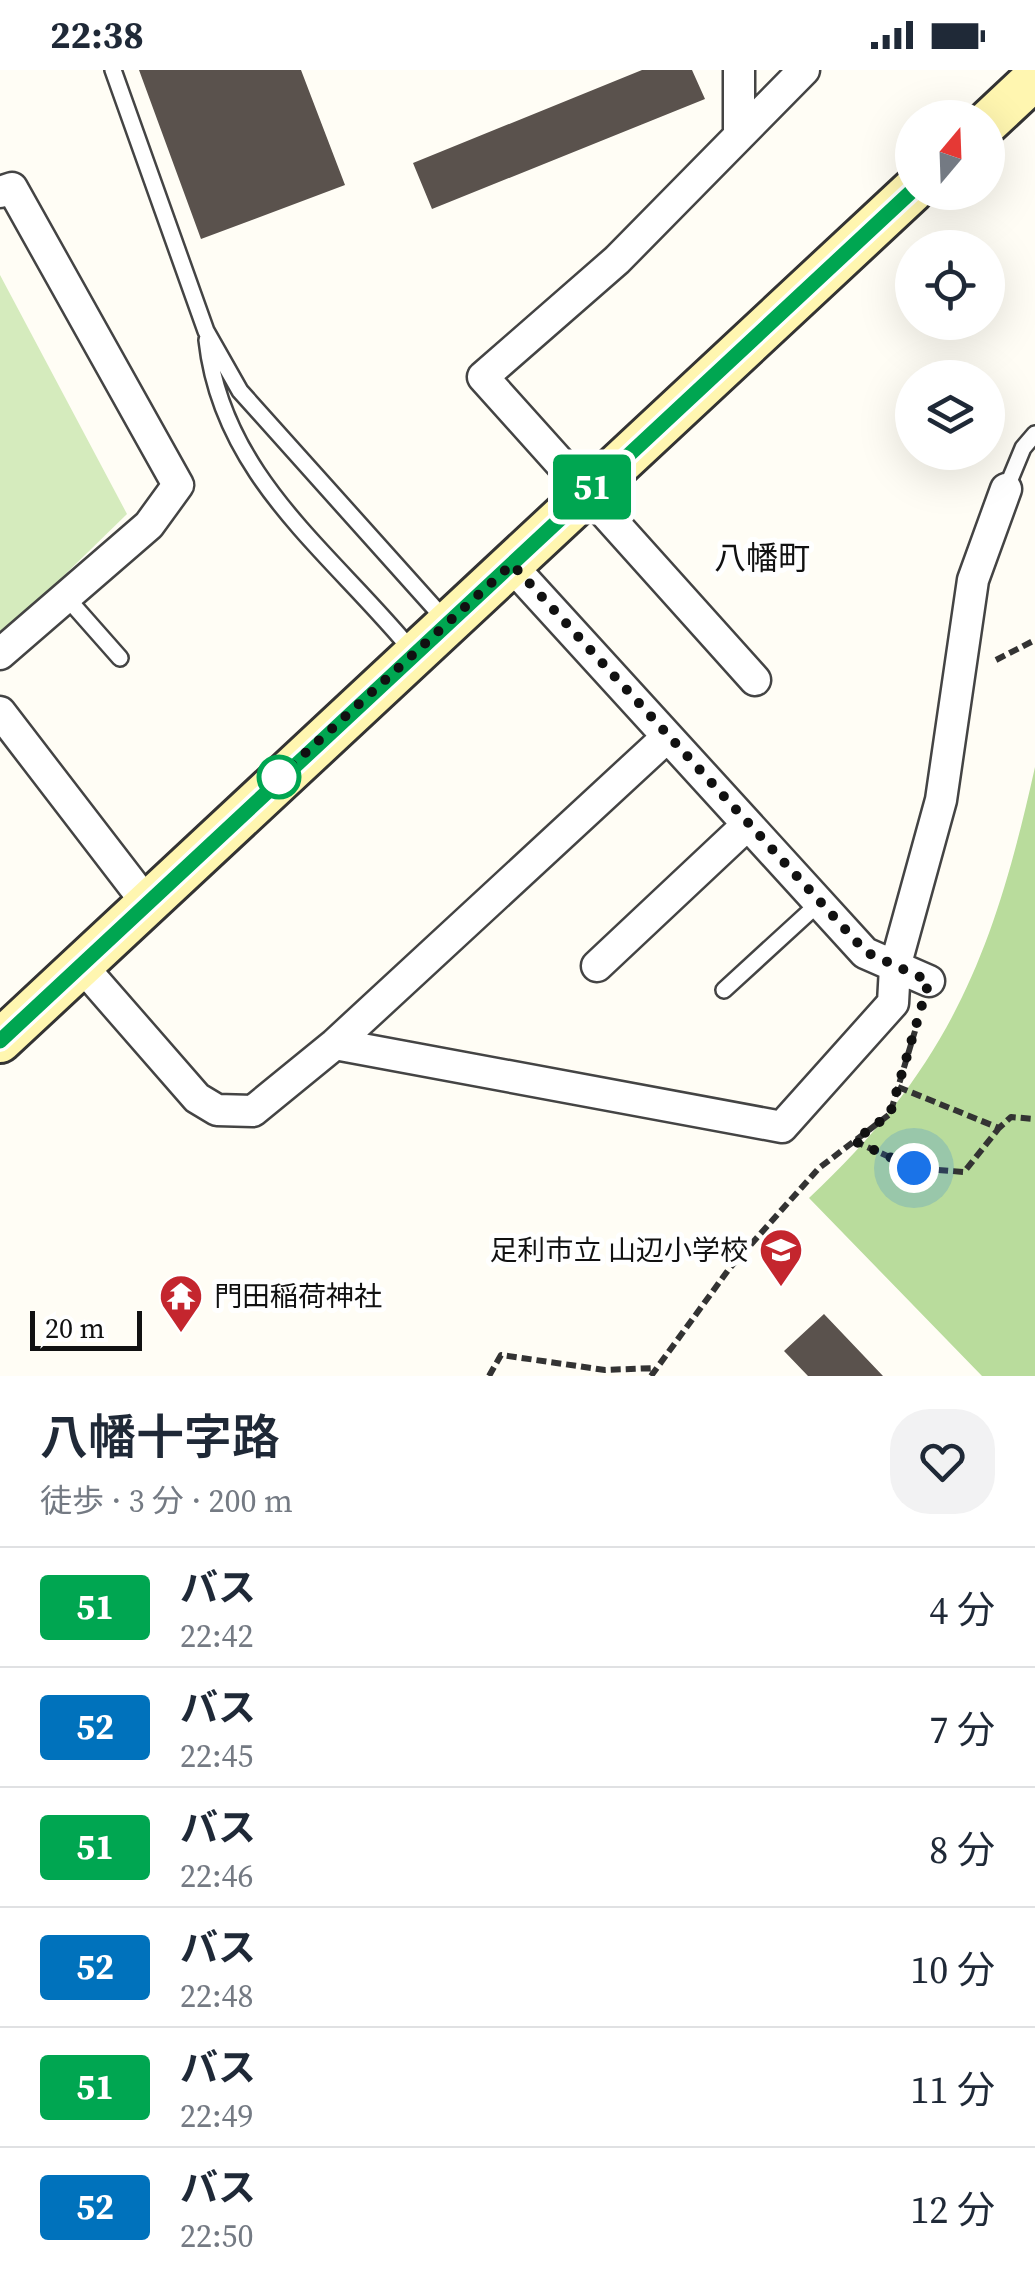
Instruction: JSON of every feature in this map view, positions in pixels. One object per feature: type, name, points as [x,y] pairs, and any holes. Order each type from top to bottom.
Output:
[{"type":"main road","points":[[1005,106],[1035,78]]},
{"type":"main road","points":[[0,1041],[895,207]]},
{"type":"street","points":[[739,70],[740,132]]},
{"type":"street","points":[[755,680],[483,377],[617,260],[804,70]]},
{"type":"street","points":[[0,192],[12,188],[178,484],[149,525],[0,654]]},
{"type":"street","points":[[334,1044],[782,1127],[894,1003],[894,966],[941,800],[972,580],[1006,489]]},
{"type":"street","points":[[512,564],[746,826],[866,952],[929,981]]},
{"type":"street","points":[[0,712],[146,902]]},
{"type":"street","points":[[81,964],[197,1098],[217,1110],[253,1111],[334,1044],[666,738]]},
{"type":"street","points":[[597,966],[746,826]]},
{"type":"lane","points":[[114,70],[206,331],[240,390],[448,622]]},
{"type":"lane","points":[[206,331],[212,381],[238,449],[270,492],[414,654]]},
{"type":"lane","points":[[1006,489],[1023,448],[1035,434]]},
{"type":"lane","points":[[67,598],[120,658]]},
{"type":"lane","points":[[724,990],[819,903]]},
{"type":"path","points":[[651,1376],[729,1269],[820,1168],[890,1114],[929,981]]},
{"type":"path","points":[[898,1087],[999,1128]]},
{"type":"path","points":[[854,1141],[914,1168],[964,1172],[1011,1116],[1035,1119]]},
{"type":"path","points":[[489,1376],[501,1355],[604,1370],[656,1368]]},
{"type":"green space","points":[[0,275],[127,514],[6,632],[0,632]]},
{"type":"green space","points":[[1035,767],[1035,1376],[982,1376],[809,1198],[898,1101],[960,1002],[1002,894]]},
{"type":"building","points":[[139,70],[301,70],[345,185],[201,239]]},
{"type":"building","points":[[642,70],[692,70],[705,99],[432,209],[413,163]]},
{"type":"building","points":[[824,1314],[883,1376],[808,1376],[784,1351]]},
{"type":"bus line","name":"51","points":[[0,1041],[895,207]]},
{"type":"place","name":"足利市立 山辺小学校","points":[[781,1288]]},
{"type":"place","name":"門田稲荷神社","points":[[181,1334]]},
{"type":"district","name":"八幡町","points":[[762,558]]},
{"type":"route","points":[[279,777],[512,564],[746,826],[866,952],[929,981],[890,1114],[854,1141],[914,1168]]}]
